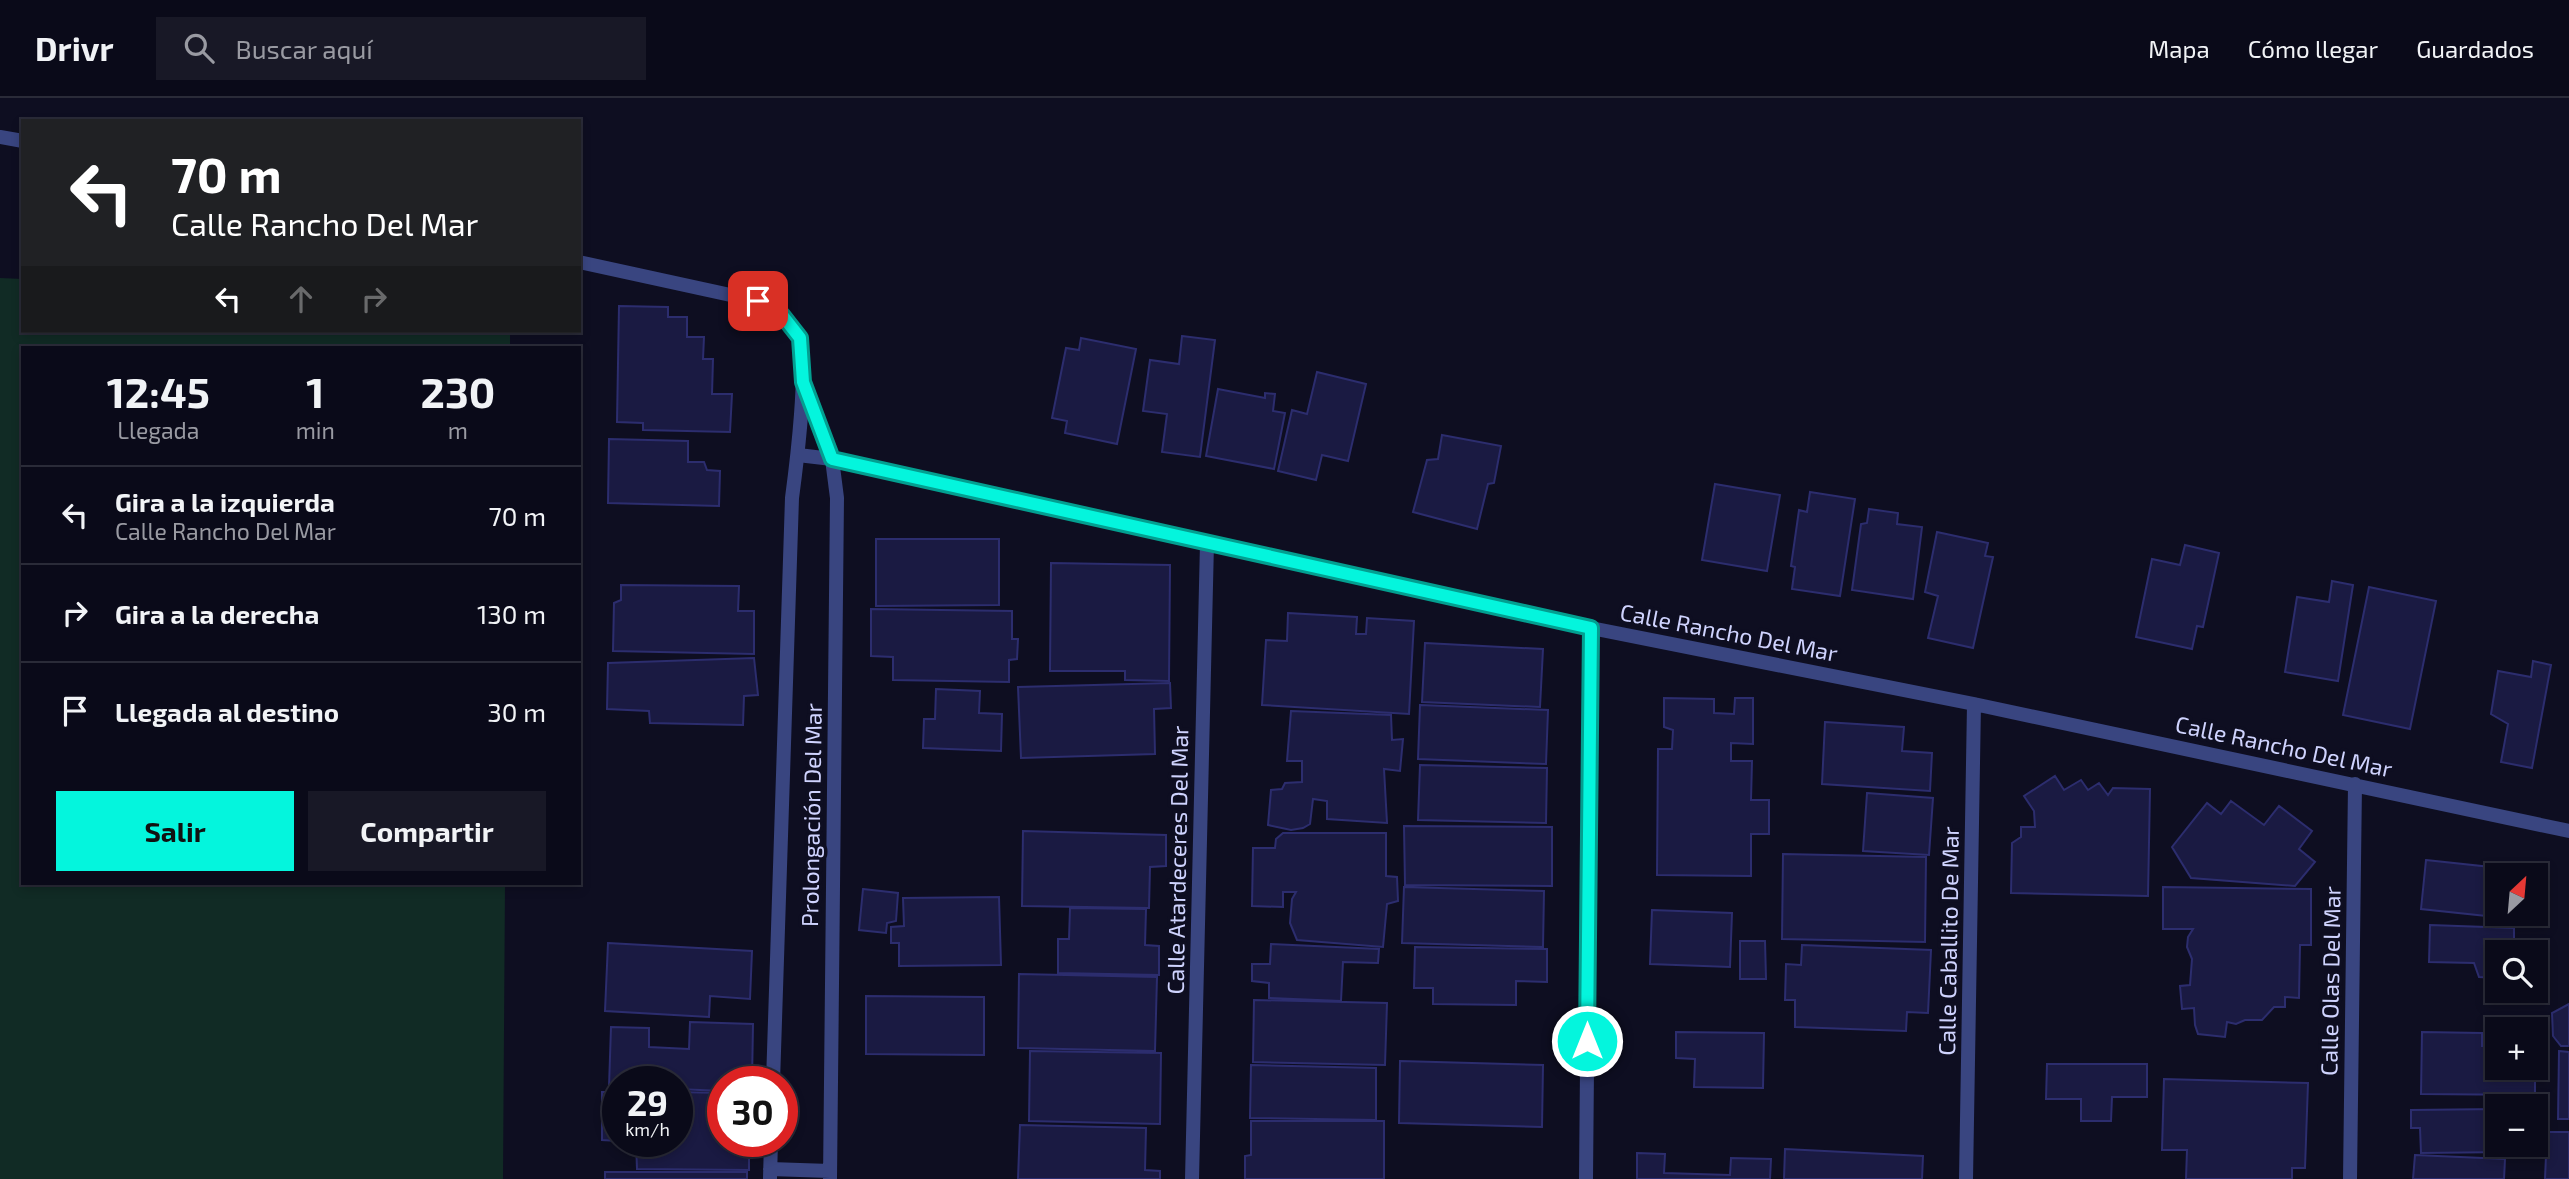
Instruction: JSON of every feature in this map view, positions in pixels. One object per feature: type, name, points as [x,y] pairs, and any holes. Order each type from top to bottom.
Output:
[{"type":"street","points":[[0,136],[21,141]]},
{"type":"street","points":[[581,262],[758,301],[782,315],[800,338],[803,382]]},
{"type":"street","name":"Prolongación Del Mar","points":[[774,1066],[792,498],[803,382]]},
{"type":"street","name":"Prolongación Del Mar","points":[[770,1174],[830,1175],[837,498],[832,459],[803,382]]},
{"type":"street","name":"Calle Rancho Del Mar","points":[[798,455],[832,459],[1591,628],[1974,704],[2569,831]]},
{"type":"street","name":"Calle Atardeceres Del Mar","points":[[1192,1179],[1206,542]]},
{"type":"street","points":[[1586,1179],[1591,628]]},
{"type":"street","name":"Calle Caballito De Mar","points":[[1966,1179],[1974,704]]},
{"type":"street","name":"Calle Olas Del Mar","points":[[2350,1179],[2355,784]]},
{"type":"green space","points":[[0,278],[21,279],[21,333],[510,333],[510,346],[21,346],[21,885],[505,885],[503,1179],[0,1179]]},
{"type":"building","points":[[619,306],[668,307],[668,317],[687,317],[687,337],[704,337],[703,359],[713,359],[712,394],[732,394],[730,432],[643,430],[643,423],[617,422]]},
{"type":"building","points":[[1182,336],[1215,340],[1200,457],[1162,452],[1167,414],[1143,411],[1150,360],[1179,364]]},
{"type":"building","points":[[1081,338],[1136,349],[1117,444],[1065,433],[1067,421],[1052,418],[1066,348],[1079,350]]},
{"type":"building","points":[[1317,372],[1366,384],[1348,461],[1322,455],[1316,480],[1278,471],[1292,410],[1307,414]]},
{"type":"building","points":[[1218,389],[1265,398],[1265,393],[1275,394],[1273,411],[1285,413],[1274,469],[1206,456]]},
{"type":"building","points":[[1442,435],[1501,446],[1494,483],[1488,484],[1477,529],[1413,512],[1427,460],[1438,459]]},
{"type":"building","points":[[609,439],[688,441],[688,462],[704,462],[707,470],[720,471],[719,506],[608,503]]},
{"type":"building","points":[[1715,484],[1780,495],[1767,571],[1702,560]]},
{"type":"building","points":[[1810,492],[1855,499],[1840,596],[1792,589],[1795,567],[1791,566],[1799,510],[1807,512]]},
{"type":"building","points":[[1869,509],[1898,513],[1897,524],[1922,527],[1913,599],[1852,590],[1861,524],[1867,523]]},
{"type":"building","points":[[1937,532],[1988,543],[1985,556],[1993,557],[1973,648],[1928,638],[1938,596],[1925,592]]},
{"type":"building","points":[[876,539],[999,539],[999,605],[876,606]]},
{"type":"building","points":[[2185,545],[2219,553],[2203,627],[2197,626],[2192,649],[2136,637],[2152,559],[2180,565]]},
{"type":"building","points":[[1051,563],[1170,565],[1169,681],[1125,680],[1125,671],[1050,671]]},
{"type":"building","points":[[2332,581],[2353,585],[2338,681],[2285,672],[2297,597],[2329,602]]},
{"type":"building","points":[[621,585],[739,586],[738,611],[754,611],[754,654],[613,651],[614,603],[621,600]]},
{"type":"building","points":[[2369,587],[2436,601],[2410,729],[2343,715]]},
{"type":"building","points":[[871,609],[1012,611],[1012,639],[1018,639],[1017,659],[1009,660],[1009,682],[893,680],[893,657],[871,656]]},
{"type":"building","points":[[1288,613],[1357,617],[1356,634],[1366,634],[1367,618],[1414,621],[1409,714],[1262,705],[1266,640],[1287,641]]},
{"type":"building","points":[[1425,643],[1543,649],[1540,707],[1422,702]]},
{"type":"building","points":[[754,658],[758,695],[744,696],[743,725],[650,723],[649,711],[607,709],[608,663]]},
{"type":"building","points":[[2533,661],[2551,665],[2532,768],[2501,762],[2508,724],[2491,714],[2498,671],[2531,677]]},
{"type":"building","points":[[1170,683],[1171,708],[1154,709],[1155,754],[1021,758],[1018,687]]},
{"type":"building","points":[[936,689],[980,691],[979,713],[1002,714],[1001,751],[923,748],[924,719],[935,719]]},
{"type":"building","points":[[1664,698],[1714,699],[1714,713],[1734,714],[1735,698],[1753,698],[1753,744],[1731,743],[1731,761],[1752,761],[1751,800],[1769,800],[1769,834],[1751,834],[1751,876],[1657,875],[1658,749],[1672,749],[1673,730],[1664,727]]},
{"type":"building","points":[[1420,705],[1548,710],[1546,764],[1418,759]]},
{"type":"building","points":[[1291,711],[1391,715],[1392,740],[1403,739],[1400,771],[1384,769],[1387,823],[1327,819],[1327,801],[1313,799],[1310,824],[1291,830],[1268,825],[1271,790],[1282,789],[1285,783],[1302,782],[1302,761],[1287,761]]},
{"type":"building","points":[[1825,722],[1904,727],[1902,751],[1932,753],[1930,791],[1822,784]]},
{"type":"building","points":[[1420,765],[1547,768],[1546,823],[1418,820]]},
{"type":"building","points":[[2055,776],[2064,790],[2081,780],[2088,790],[2099,783],[2108,795],[2113,788],[2150,789],[2148,896],[2011,893],[2012,843],[2021,837],[2021,827],[2035,827],[2034,811],[2024,796]]},
{"type":"building","points":[[1867,793],[1933,798],[1929,855],[1863,851]]},
{"type":"building","points":[[2231,801],[2264,825],[2279,806],[2312,831],[2299,849],[2315,862],[2295,886],[2191,878],[2172,847],[2207,803],[2221,814]]},
{"type":"building","points":[[1404,826],[1552,827],[1552,886],[1405,885]]},
{"type":"building","points":[[1023,831],[1166,835],[1166,866],[1150,867],[1149,908],[1022,906]]},
{"type":"building","points":[[1283,833],[1386,833],[1386,876],[1397,877],[1398,901],[1387,904],[1383,947],[1297,940],[1290,923],[1292,899],[1296,892],[1283,892],[1283,907],[1252,906],[1253,848],[1275,848],[1276,839]]},
{"type":"building","points":[[1783,854],[1926,857],[1925,942],[1782,939]]},
{"type":"building","points":[[2426,860],[2485,866],[2485,916],[2421,909]]},
{"type":"building","points":[[1404,887],[1544,891],[1543,947],[1402,943]]},
{"type":"building","points":[[2163,887],[2311,889],[2311,945],[2300,945],[2299,998],[2285,997],[2285,1007],[2274,1007],[2262,1020],[2245,1020],[2236,1024],[2227,1022],[2225,1037],[2198,1034],[2194,1008],[2182,1009],[2180,986],[2190,985],[2192,959],[2187,947],[2188,937],[2193,929],[2163,929]]},
{"type":"building","points":[[863,889],[898,893],[896,921],[887,923],[886,933],[859,930]]},
{"type":"building","points":[[999,897],[1001,965],[899,966],[899,943],[891,943],[891,927],[904,926],[903,898]]},
{"type":"building","points":[[1070,908],[1146,909],[1145,945],[1159,946],[1159,975],[1058,973],[1058,939],[1069,939]]},
{"type":"building","points":[[1652,910],[1732,913],[1730,967],[1650,964]]},
{"type":"building","points":[[2430,925],[2514,928],[2514,940],[2485,940],[2485,977],[2479,977],[2474,963],[2429,962]]},
{"type":"building","points":[[1740,941],[1765,941],[1766,979],[1740,979]]},
{"type":"building","points":[[608,943],[752,951],[750,999],[710,996],[709,1017],[605,1011]]},
{"type":"building","points":[[1271,944],[1379,949],[1378,963],[1343,962],[1341,1001],[1269,998],[1269,983],[1252,981],[1252,964],[1270,964]]},
{"type":"building","points":[[1802,945],[1931,950],[1928,1013],[1907,1012],[1906,1031],[1795,1027],[1795,1000],[1785,1000],[1786,964],[1801,965]]},
{"type":"building","points":[[1415,947],[1547,949],[1547,982],[1516,981],[1516,1005],[1433,1004],[1433,988],[1414,988]]},
{"type":"building","points":[[1019,974],[1157,977],[1155,1051],[1018,1048]]},
{"type":"building","points":[[866,996],[984,997],[984,1055],[866,1054]]},
{"type":"building","points":[[1254,1000],[1387,1003],[1385,1065],[1253,1062]]},
{"type":"building","points":[[2569,1004],[2569,1046],[2561,1046],[2553,1036],[2552,1013]]},
{"type":"building","points":[[690,1022],[753,1024],[752,1066],[707,1066],[707,1090],[693,1090],[693,1066],[610,1066],[611,1027],[649,1028],[649,1047],[689,1049]]},
{"type":"building","points":[[1676,1032],[1764,1033],[1763,1088],[1694,1087],[1695,1059],[1676,1058]]},
{"type":"building","points":[[2422,1032],[2482,1033],[2482,1046],[2485,1046],[2485,1080],[2535,1080],[2535,1094],[2421,1094]]},
{"type":"building","points":[[1030,1051],[1161,1053],[1160,1124],[1029,1121]]},
{"type":"building","points":[[2559,1051],[2569,1052],[2569,1119],[2558,1119]]},
{"type":"building","points":[[1400,1061],[1543,1065],[1542,1127],[1399,1123]]},
{"type":"building","points":[[2047,1064],[2147,1064],[2147,1097],[2112,1097],[2111,1121],[2081,1121],[2081,1099],[2046,1099]]},
{"type":"building","points":[[1251,1065],[1376,1068],[1376,1120],[1250,1118]]},
{"type":"building","points":[[2164,1079],[2308,1083],[2305,1168],[2292,1168],[2292,1179],[2186,1179],[2187,1150],[2162,1150]]},
{"type":"building","points":[[693,1092],[707,1093],[707,1157],[749,1157],[749,1170],[637,1169],[637,1157],[693,1157]]},
{"type":"building","points":[[2485,1109],[2485,1152],[2421,1153],[2420,1128],[2411,1128],[2411,1110]]},
{"type":"building","points":[[1251,1121],[1384,1121],[1384,1179],[1245,1179],[1245,1156],[1251,1155]]},
{"type":"building","points":[[1020,1125],[1146,1128],[1145,1170],[1160,1171],[1160,1179],[1018,1179]]},
{"type":"building","points":[[2548,1132],[2569,1132],[2569,1179],[2545,1179]]},
{"type":"building","points":[[1785,1149],[1923,1156],[1922,1179],[1784,1179]]},
{"type":"building","points":[[1637,1153],[1665,1154],[1664,1173],[1730,1175],[1731,1158],[1771,1159],[1770,1179],[1637,1179]]},
{"type":"building","points":[[2415,1155],[2505,1159],[2504,1179],[2413,1179]]},
{"type":"building","points":[[605,1172],[747,1172],[747,1179],[605,1179]]},
{"type":"route","points":[[758,301],[782,315],[800,338],[803,382],[832,459],[1591,628],[1587,1041]]}]
